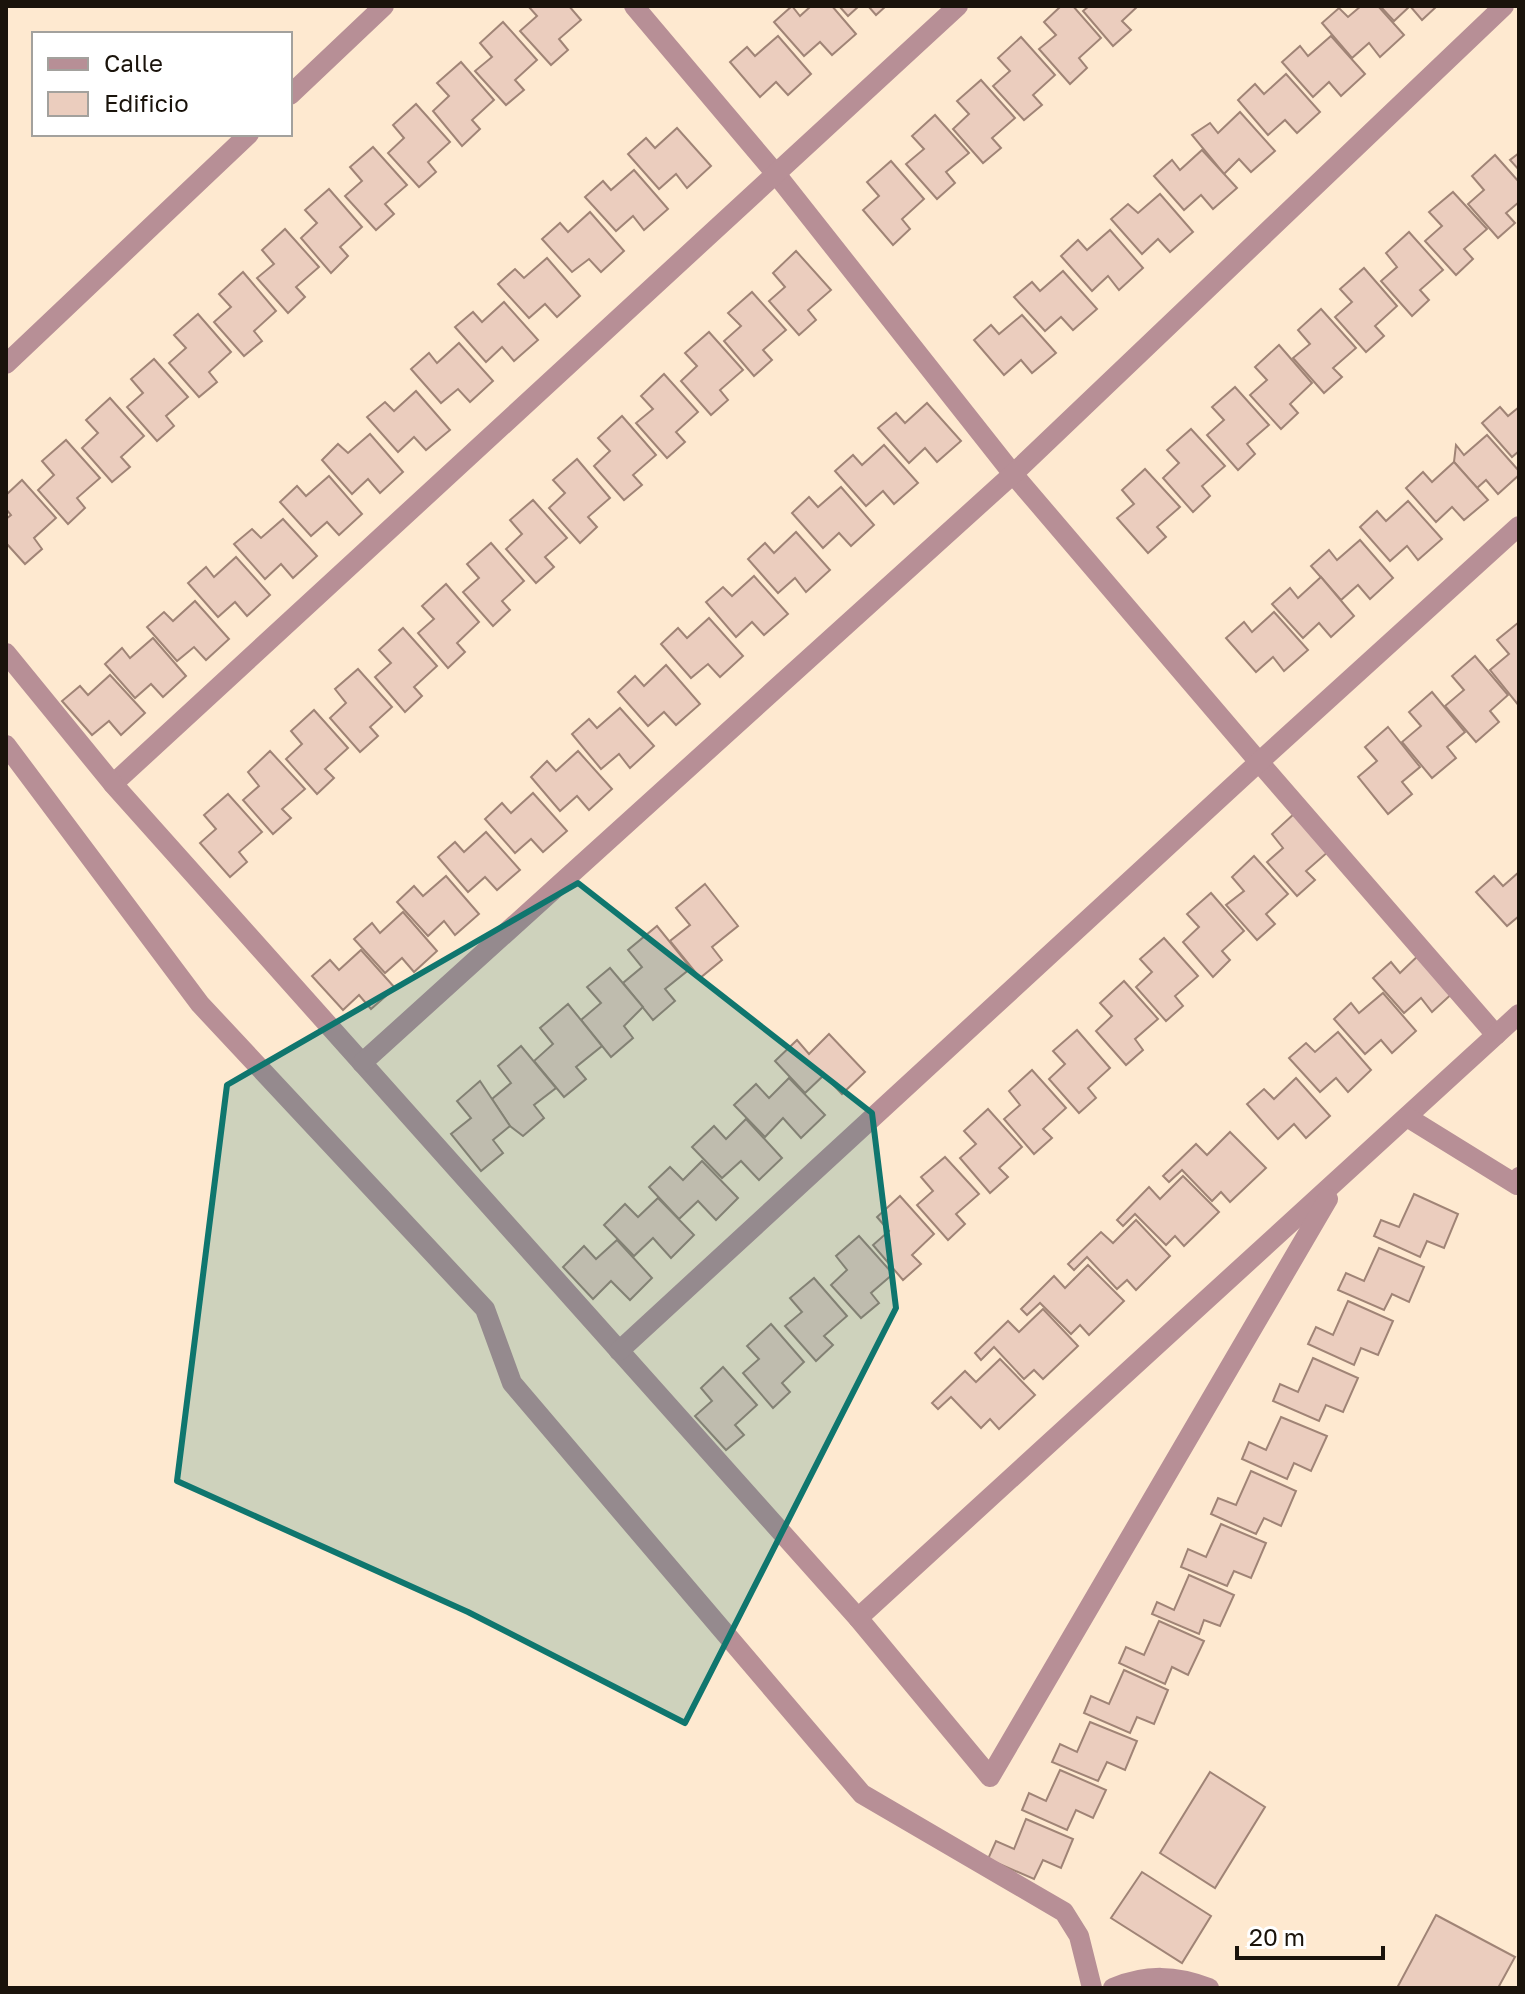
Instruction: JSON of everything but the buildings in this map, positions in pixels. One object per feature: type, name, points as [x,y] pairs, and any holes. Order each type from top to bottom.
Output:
[{"type":"street","points":[[292,93],[384,6]]},
{"type":"street","points":[[634,6],[776,174],[1013,474],[1496,1035]]},
{"type":"street","points":[[113,784],[958,6]]},
{"type":"street","points":[[362,1063],[1013,474],[1504,6]]},
{"type":"street","points":[[6,364],[247,136]]},
{"type":"street","points":[[619,1351],[1519,526]]},
{"type":"street","points":[[6,653],[113,784],[858,1618],[990,1777],[1338,1181]]},
{"type":"street","points":[[6,745],[200,1004],[485,1309],[512,1383],[862,1794],[1064,1912],[1079,1936],[1092,1988]]},
{"type":"street","points":[[858,1618],[1519,1014]]},
{"type":"street","points":[[1407,1117],[1517,1185],[1519,1177]]},
{"type":"street","points":[[1113,1988],[1134,1980],[1156,1977],[1183,1979],[1209,1988]]},
{"type":"highlighted area","points":[[578,883],[872,1113],[896,1308],[685,1723],[468,1612],[177,1481],[227,1085]]}]
